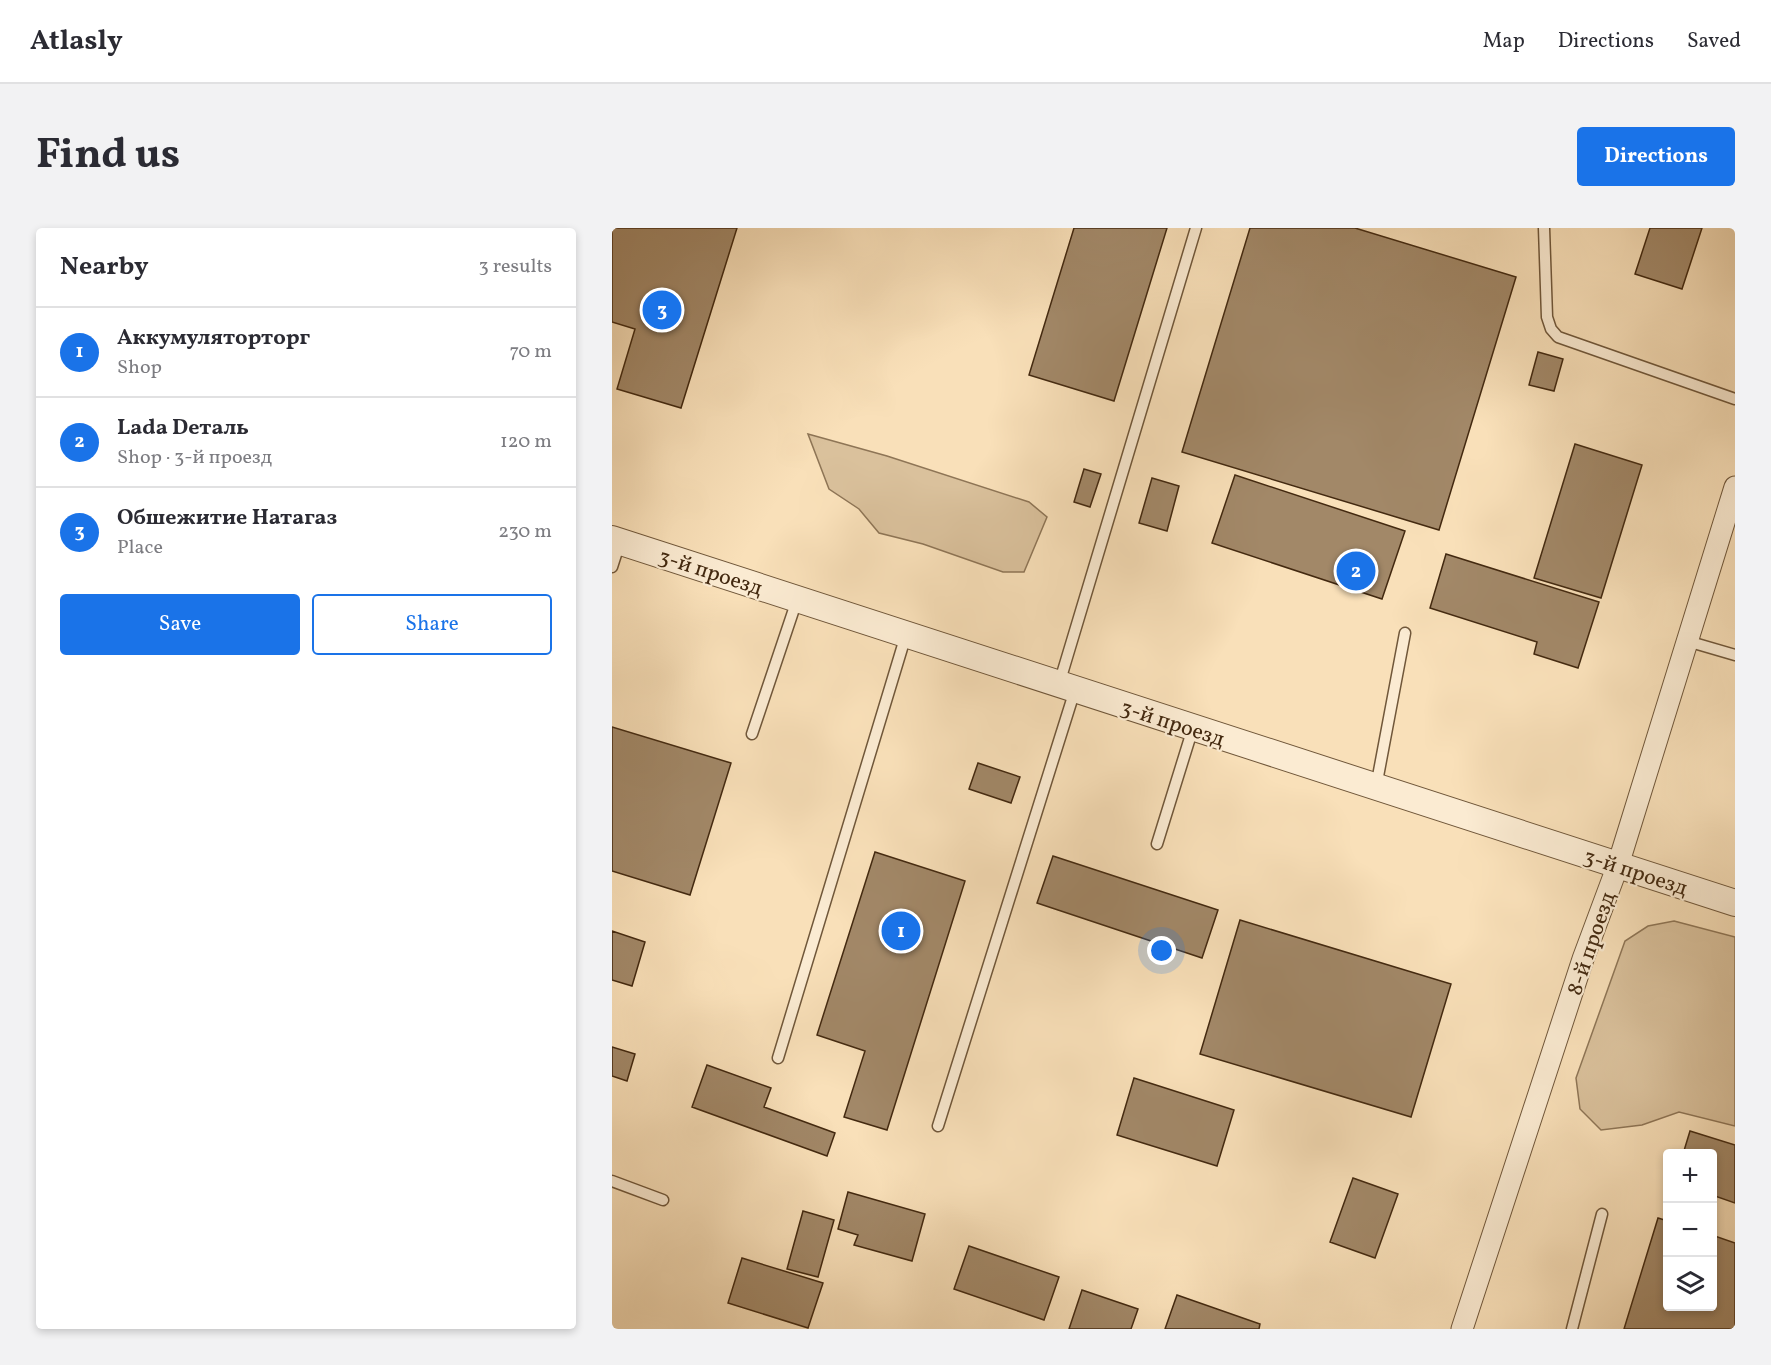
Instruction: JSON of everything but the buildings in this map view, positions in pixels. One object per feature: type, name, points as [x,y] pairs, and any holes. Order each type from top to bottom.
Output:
[{"type":"street","name":"8-й проезд","points":[[1462,1329],[1583,959],[1618,865],[1735,487]]},
{"type":"street","name":"3-й проезд","points":[[616,540],[1735,903]]},
{"type":"lane","points":[[939,1126],[1067,687],[1196,228]]},
{"type":"lane","points":[[1544,228],[1547,317],[1551,329],[1558,337],[1735,399]]},
{"type":"lane","points":[[612,567],[616,540]]},
{"type":"lane","points":[[752,734],[797,599]]},
{"type":"lane","points":[[1376,787],[1405,633]]},
{"type":"lane","points":[[778,1058],[906,634]]},
{"type":"lane","points":[[1688,641],[1735,655]]},
{"type":"lane","points":[[1157,844],[1193,728]]},
{"type":"lane","points":[[612,1180],[663,1200]]},
{"type":"lane","points":[[1572,1329],[1602,1214]]},
{"type":"shaded area","points":[[808,434],[887,456],[1029,502],[1047,517],[1024,572],[1003,572],[923,544],[879,533],[859,509],[829,489]]},
{"type":"shaded area","points":[[1674,921],[1735,937],[1735,1126],[1679,1112],[1642,1125],[1601,1130],[1580,1109],[1576,1078],[1625,941],[1648,926]]},
{"type":"place","name":"Обшежитие Натагаз","points":[[662,310]]},
{"type":"place","name":"Lada Dеталь","points":[[1356,571]]},
{"type":"place","name":"Аккумуляторторг","points":[[901,931]]}]
